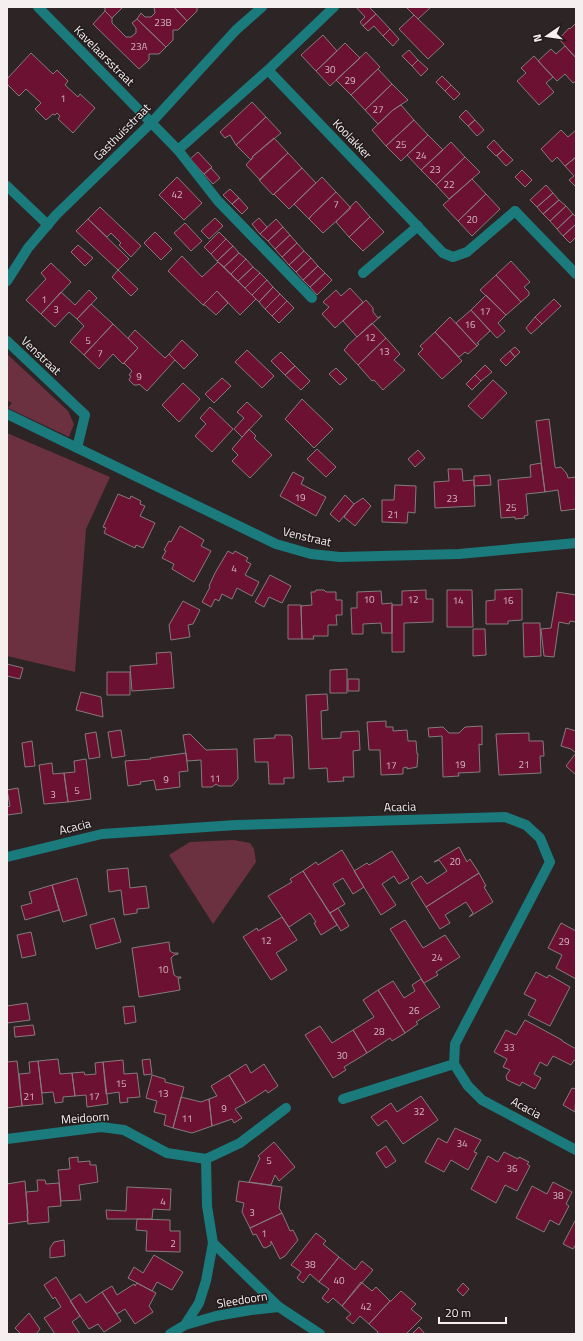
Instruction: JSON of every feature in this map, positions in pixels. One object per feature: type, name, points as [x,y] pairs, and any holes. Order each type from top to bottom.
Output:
[{"type":"street","name":"Kavelaarsstraat","points":[[38,7],[152,122]]},
{"type":"street","name":"Gasthuisstraat","points":[[7,281],[28,248],[56,215],[152,122],[236,30],[262,7]]},
{"type":"street","points":[[178,150],[268,70],[334,7]]},
{"type":"street","name":"Koolakker","points":[[268,70],[443,253],[453,257],[467,252],[515,211],[576,274]]},
{"type":"street","points":[[152,122],[178,150],[218,201],[312,298]]},
{"type":"street","points":[[7,186],[48,225]]},
{"type":"street","points":[[363,273],[418,226]]},
{"type":"street","name":"Venstraat","points":[[7,341],[86,415],[77,448]]},
{"type":"street","name":"Venstraat","points":[[7,414],[276,544],[311,554],[340,557],[459,554],[576,544]]},
{"type":"street","name":"Acacia","points":[[7,857],[102,834],[236,825],[505,818],[526,825],[540,838],[550,862],[455,1044],[454,1064],[468,1086],[482,1100],[576,1150]]},
{"type":"street","points":[[343,1099],[454,1064]]},
{"type":"street","points":[[278,1307],[212,1244],[207,1206],[206,1159],[240,1143],[286,1108]]},
{"type":"street","name":"Meidoorn","points":[[7,1139],[100,1127],[124,1130],[167,1153],[206,1159]]},
{"type":"street","name":"Sleedoorn","points":[[185,1326],[199,1302],[206,1281],[212,1244]]},
{"type":"street","name":"Sleedoorn","points":[[170,1334],[185,1326],[216,1316],[278,1307],[320,1334]]},
{"type":"shaded area","points":[[7,354],[68,411],[74,424],[69,437],[8,408],[12,403],[7,400]]},
{"type":"shaded area","points":[[7,433],[110,477],[86,529],[75,672],[7,656]]},
{"type":"shaded area","points":[[234,840],[250,843],[254,849],[256,862],[213,924],[169,855],[190,842]]},
{"type":"building","points":[[105,7],[123,7],[112,18],[105,11]]},
{"type":"building","points":[[154,7],[174,7],[187,21],[178,30],[173,30],[173,40],[166,47],[137,19],[141,13],[145,17],[151,17],[155,13]]},
{"type":"building","points":[[174,7],[197,7],[197,11],[187,21]]},
{"type":"building","points":[[356,7],[369,7],[376,14],[363,26],[360,22],[365,17]]},
{"type":"building","points":[[406,7],[431,7],[418,19]]},
{"type":"building","points":[[105,11],[112,18],[112,23],[126,37],[131,37],[136,33],[136,28],[132,23],[137,19],[166,47],[159,54],[149,54],[149,60],[139,69],[93,24]]},
{"type":"building","points":[[376,14],[390,29],[383,36],[374,26],[368,31],[363,26]]},
{"type":"building","points":[[414,15],[444,44],[428,59],[399,29]]},
{"type":"building","points":[[575,24],[576,25],[576,58],[559,39]]},
{"type":"building","points":[[390,29],[399,39],[393,46],[383,36]]},
{"type":"building","points":[[323,35],[337,51],[316,71],[301,55]]},
{"type":"building","points":[[345,43],[360,58],[330,86],[316,71]]},
{"type":"building","points":[[565,46],[576,58],[576,81],[573,83],[565,74],[557,81],[538,61],[551,49],[556,54]]},
{"type":"building","points":[[409,50],[418,60],[412,66],[402,56]]},
{"type":"building","points":[[366,52],[380,67],[351,95],[336,80]]},
{"type":"building","points":[[31,53],[53,74],[57,70],[68,81],[65,85],[78,97],[80,94],[95,108],[73,133],[58,119],[60,116],[57,113],[55,115],[53,114],[46,120],[35,109],[41,103],[26,89],[19,96],[7,84],[7,79]]},
{"type":"building","points":[[534,56],[553,77],[546,83],[554,92],[539,105],[517,81],[526,73],[521,68]]},
{"type":"building","points":[[418,60],[428,69],[421,76],[412,66]]},
{"type":"building","points":[[378,69],[392,84],[365,110],[351,95]]},
{"type":"building","points":[[442,76],[451,85],[445,91],[436,82]]},
{"type":"building","points":[[392,84],[408,100],[393,110],[378,124],[365,110]]},
{"type":"building","points":[[451,85],[460,94],[454,100],[445,91]]},
{"type":"building","points":[[252,102],[266,117],[236,145],[230,135],[225,138],[220,132]]},
{"type":"building","points":[[401,105],[414,120],[386,146],[372,130],[393,110]]},
{"type":"building","points":[[466,110],[475,120],[468,126],[459,117]]},
{"type":"building","points":[[266,117],[281,133],[252,157],[251,160],[236,145]]},
{"type":"building","points":[[414,120],[428,135],[401,161],[386,146]]},
{"type":"building","points":[[475,120],[484,130],[477,136],[468,126]]},
{"type":"building","points":[[561,130],[568,137],[576,130],[576,157],[565,166],[557,157],[552,162],[541,149]]},
{"type":"building","points":[[428,135],[443,150],[421,170],[407,155]]},
{"type":"building","points":[[274,138],[288,153],[260,180],[246,165],[252,157]]},
{"type":"building","points":[[494,140],[503,150],[496,156],[487,147]]},
{"type":"building","points":[[451,142],[465,157],[436,185],[421,170]]},
{"type":"building","points":[[503,150],[513,160],[506,166],[497,156]]},
{"type":"building","points":[[198,152],[212,167],[204,174],[190,159]]},
{"type":"building","points":[[288,153],[302,168],[273,195],[259,180]]},
{"type":"building","points":[[465,157],[480,172],[449,199],[436,185]]},
{"type":"building","points":[[576,157],[576,187],[569,180],[574,176],[565,166]]},
{"type":"building","points":[[211,168],[220,178],[213,184],[204,174]]},
{"type":"building","points":[[302,168],[316,183],[289,209],[274,194]]},
{"type":"building","points":[[522,170],[532,180],[525,187],[515,177]]},
{"type":"building","points":[[177,177],[202,203],[184,220],[159,195]]},
{"type":"building","points":[[322,177],[336,192],[309,219],[294,204]]},
{"type":"building","points":[[472,179],[486,194],[458,221],[443,205]]},
{"type":"building","points":[[546,185],[553,193],[537,207],[530,200]]},
{"type":"building","points":[[230,189],[239,198],[232,204],[223,195]]},
{"type":"building","points":[[336,192],[351,208],[323,233],[309,219]]},
{"type":"building","points":[[553,193],[559,200],[543,214],[537,207]]},
{"type":"building","points":[[486,194],[500,209],[472,236],[458,221]]},
{"type":"building","points":[[239,198],[248,208],[242,214],[232,204]]},
{"type":"building","points":[[559,200],[566,206],[550,221],[543,214]]},
{"type":"building","points":[[356,201],[370,217],[349,237],[336,222]]},
{"type":"building","points":[[566,206],[573,214],[557,229],[550,221]]},
{"type":"building","points":[[100,207],[141,246],[131,257],[119,245],[121,243],[111,233],[107,237],[88,219]]},
{"type":"building","points":[[573,214],[576,217],[576,224],[563,236],[557,229]]},
{"type":"building","points":[[370,217],[384,232],[363,251],[349,237]]},
{"type":"building","points":[[215,218],[223,226],[209,239],[201,231]]},
{"type":"building","points":[[259,218],[267,227],[260,234],[252,224]]},
{"type":"building","points":[[88,219],[129,259],[118,270],[76,231]]},
{"type":"building","points":[[276,219],[283,227],[268,241],[260,234]]},
{"type":"building","points":[[185,223],[202,241],[191,251],[174,233]]},
{"type":"building","points":[[576,224],[576,237],[570,243],[563,236]]},
{"type":"building","points":[[283,227],[290,235],[275,249],[268,241]]},
{"type":"building","points":[[155,232],[172,249],[161,260],[144,243]]},
{"type":"building","points":[[219,232],[226,239],[211,254],[204,247]]},
{"type":"building","points":[[290,235],[297,243],[282,257],[275,249]]},
{"type":"building","points":[[226,239],[233,246],[217,261],[211,254]]},
{"type":"building","points":[[297,243],[304,251],[289,265],[282,257]]},
{"type":"building","points":[[78,245],[93,258],[85,266],[71,252]]},
{"type":"building","points":[[233,246],[239,253],[224,267],[217,261]]},
{"type":"building","points":[[304,251],[311,258],[296,272],[289,265]]},
{"type":"building","points":[[239,253],[246,259],[231,274],[224,267]]},
{"type":"building","points":[[182,256],[202,277],[218,262],[256,299],[240,315],[217,291],[203,305],[168,271]]},
{"type":"building","points":[[311,258],[318,266],[303,280],[296,272]]},
{"type":"building","points":[[246,259],[253,267],[238,281],[231,274]]},
{"type":"building","points":[[511,261],[530,282],[524,287],[529,292],[529,295],[521,302],[496,275]]},
{"type":"building","points":[[51,263],[71,282],[41,314],[26,300],[46,279],[41,273]]},
{"type":"building","points":[[318,266],[325,273],[310,287],[303,280]]},
{"type":"building","points":[[253,267],[260,273],[245,288],[238,281]]},
{"type":"building","points":[[118,270],[138,289],[131,296],[112,277]]},
{"type":"building","points":[[260,273],[267,280],[252,295],[245,288]]},
{"type":"building","points":[[325,273],[332,280],[317,295],[310,287]]},
{"type":"building","points":[[496,275],[521,302],[506,315],[480,290]]},
{"type":"building","points":[[267,280],[273,287],[259,302],[252,295]]},
{"type":"building","points":[[273,287],[280,294],[265,309],[259,302]]},
{"type":"building","points":[[350,288],[363,302],[335,328],[322,314],[329,307],[323,302],[336,290],[341,296]]},
{"type":"building","points":[[89,290],[97,298],[77,319],[69,312],[55,327],[41,314],[61,292],[75,305]]},
{"type":"building","points":[[217,291],[228,303],[216,315],[205,305],[203,305]]},
{"type":"building","points":[[280,294],[287,301],[272,316],[265,309]]},
{"type":"building","points":[[486,295],[506,315],[498,323],[505,331],[497,338],[471,310]]},
{"type":"building","points":[[554,299],[561,306],[542,324],[535,317]]},
{"type":"building","points":[[366,300],[373,308],[373,312],[378,318],[381,316],[357,337],[343,321]]},
{"type":"building","points":[[287,301],[294,308],[279,323],[272,316]]},
{"type":"building","points":[[91,304],[113,324],[84,355],[70,342],[84,326],[77,319]]},
{"type":"building","points":[[471,310],[490,331],[477,343],[479,344],[477,346],[456,323]]},
{"type":"building","points":[[450,317],[477,346],[468,354],[465,352],[459,357],[435,332]]},
{"type":"building","points":[[535,317],[542,324],[531,334],[526,328]]},
{"type":"building","points":[[372,323],[386,338],[358,365],[344,350]]},
{"type":"building","points":[[113,324],[138,348],[123,364],[113,354],[99,369],[84,355]]},
{"type":"building","points":[[135,330],[165,358],[169,354],[175,360],[147,391],[139,384],[134,385],[129,380],[131,376],[129,375],[132,371],[124,363],[138,348],[128,338]]},
{"type":"building","points":[[435,332],[462,361],[442,379],[418,354],[423,349],[420,346]]},
{"type":"building","points":[[386,338],[400,354],[394,360],[405,370],[383,390],[374,380],[372,381],[358,365]]},
{"type":"building","points":[[182,340],[198,355],[184,369],[169,354]]},
{"type":"building","points":[[515,347],[520,352],[515,357],[510,351]]},
{"type":"building","points":[[247,350],[274,376],[262,388],[235,362]]},
{"type":"building","points":[[510,351],[515,357],[506,366],[500,360]]},
{"type":"building","points":[[281,352],[295,366],[285,375],[271,361]]},
{"type":"building","points":[[485,365],[492,372],[481,381],[475,375]]},
{"type":"building","points":[[295,366],[310,381],[301,390],[285,375]]},
{"type":"building","points":[[336,368],[347,379],[340,385],[329,374]]},
{"type":"building","points":[[475,375],[481,381],[472,390],[466,384]]},
{"type":"building","points":[[222,378],[231,386],[214,403],[205,394]]},
{"type":"building","points":[[493,380],[507,393],[482,419],[468,406]]},
{"type":"building","points":[[183,383],[200,399],[179,422],[162,405]]},
{"type":"building","points":[[302,399],[333,429],[314,448],[285,419]]},
{"type":"building","points":[[247,402],[262,416],[242,437],[234,429],[244,418],[237,412]]},
{"type":"building","points":[[210,407],[233,429],[212,452],[195,436],[206,424],[200,418]]},
{"type":"building","points":[[549,419],[555,467],[561,467],[567,474],[568,478],[576,477],[576,509],[561,511],[558,490],[545,492],[536,421]]},
{"type":"building","points":[[249,429],[256,436],[254,438],[272,455],[250,478],[232,461],[238,455],[232,449]]},
{"type":"building","points":[[317,449],[336,467],[326,477],[307,459]]},
{"type":"building","points":[[418,450],[425,458],[415,467],[408,459]]},
{"type":"building","points":[[541,463],[545,492],[526,494],[528,515],[524,516],[525,518],[501,518],[498,480],[531,477],[530,465]]},
{"type":"building","points":[[448,469],[462,469],[463,481],[474,480],[475,506],[435,508],[434,482],[449,481]]},
{"type":"building","points":[[293,472],[304,478],[301,484],[326,497],[316,516],[280,496]]},
{"type":"building","points":[[490,475],[491,485],[474,486],[474,476]]},
{"type":"building","points":[[395,485],[416,486],[415,513],[408,512],[407,523],[382,522],[382,500],[394,500]]},
{"type":"building","points":[[118,494],[130,499],[131,496],[141,501],[140,504],[145,506],[140,516],[155,523],[143,548],[136,545],[135,548],[104,533],[106,528],[103,527]]},
{"type":"building","points":[[345,495],[354,504],[339,522],[330,514]]},
{"type":"building","points":[[363,498],[371,506],[355,526],[344,517],[354,504]]},
{"type":"building","points":[[180,526],[204,540],[201,546],[211,551],[194,582],[172,569],[174,564],[162,558],[169,541],[171,542]]},
{"type":"building","points":[[228,551],[233,554],[235,551],[248,558],[246,561],[251,564],[245,575],[259,582],[252,596],[237,588],[232,599],[222,594],[219,601],[215,599],[211,607],[202,602],[215,573]]},
{"type":"building","points":[[270,575],[291,586],[282,603],[269,597],[264,607],[255,602]]},
{"type":"building","points":[[522,589],[522,620],[508,621],[508,624],[486,624],[486,601],[495,600],[495,590]]},
{"type":"building","points":[[316,590],[336,592],[336,600],[342,600],[342,615],[336,615],[337,625],[328,625],[328,636],[313,636],[314,639],[302,639],[301,606],[312,605],[311,592],[315,592]]},
{"type":"building","points":[[426,590],[426,599],[433,599],[433,622],[404,623],[404,652],[392,652],[392,605],[402,605],[402,591]]},
{"type":"building","points":[[447,590],[472,590],[473,627],[447,627]]},
{"type":"building","points":[[381,591],[382,604],[392,603],[392,633],[382,633],[381,623],[363,624],[363,634],[352,634],[351,608],[357,608],[357,592]]},
{"type":"building","points":[[557,592],[576,595],[576,622],[570,621],[569,624],[559,622],[554,657],[544,656],[541,629],[551,628]]},
{"type":"building","points":[[183,601],[200,610],[193,624],[188,625],[190,637],[171,640],[169,625]]},
{"type":"building","points":[[288,605],[301,605],[302,639],[288,639]]},
{"type":"building","points":[[523,623],[540,623],[541,656],[524,657]]},
{"type":"building","points":[[473,629],[485,629],[486,655],[473,656]]},
{"type":"building","points":[[171,652],[174,688],[132,691],[130,666],[157,664],[156,653]]},
{"type":"building","points":[[7,664],[23,668],[20,679],[7,676]]},
{"type":"building","points":[[347,669],[347,693],[330,693],[330,670]]},
{"type":"building","points":[[107,672],[130,672],[130,695],[107,695]]},
{"type":"building","points":[[348,679],[359,679],[359,691],[348,691]]},
{"type":"building","points":[[81,692],[101,697],[103,717],[76,710]]},
{"type":"building","points":[[327,694],[328,710],[321,711],[322,739],[341,738],[341,732],[359,731],[360,750],[353,751],[354,777],[343,777],[344,781],[328,782],[327,768],[309,769],[306,695]]},
{"type":"building","points":[[386,721],[386,727],[393,727],[393,731],[407,730],[408,741],[416,741],[418,754],[417,767],[407,769],[407,767],[403,768],[403,774],[381,775],[380,750],[369,750],[367,722]]},
{"type":"building","points":[[482,726],[482,745],[479,744],[480,772],[458,773],[459,776],[443,777],[442,736],[429,737],[428,728],[443,727],[449,733],[459,733],[465,727]]},
{"type":"building","points":[[566,728],[576,731],[576,753],[571,749],[561,746]]},
{"type":"building","points":[[121,730],[125,756],[112,758],[108,732]]},
{"type":"building","points":[[96,732],[100,757],[89,759],[85,734]]},
{"type":"building","points":[[529,733],[529,741],[543,741],[544,756],[540,756],[541,773],[499,775],[496,734]]},
{"type":"building","points":[[190,734],[206,750],[237,749],[238,779],[232,786],[219,786],[216,784],[212,787],[202,787],[201,760],[187,761],[183,735]]},
{"type":"building","points":[[275,735],[290,735],[292,737],[294,778],[284,778],[284,784],[269,784],[268,762],[255,762],[254,739],[275,738]]},
{"type":"building","points":[[32,741],[35,766],[25,767],[22,743]]},
{"type":"building","points":[[186,753],[188,771],[179,772],[180,787],[156,790],[154,780],[128,786],[125,761],[151,759],[150,758]]},
{"type":"building","points":[[576,753],[576,775],[566,766]]},
{"type":"building","points":[[86,759],[91,799],[68,802],[64,773],[75,772],[74,761]]},
{"type":"building","points":[[52,763],[53,774],[64,773],[68,802],[44,804],[39,765]]},
{"type":"building","points":[[18,788],[22,813],[7,815],[7,807],[10,806],[7,790]]},
{"type":"building","points":[[459,847],[467,862],[470,859],[479,873],[426,907],[411,883],[421,876],[427,884],[447,871],[439,860],[434,862]]},
{"type":"building","points":[[342,850],[364,887],[353,894],[343,878],[333,884],[345,904],[330,913],[303,871],[316,862],[318,865]]},
{"type":"building","points":[[392,851],[409,878],[399,884],[394,876],[382,884],[396,905],[381,915],[354,871],[367,863],[369,865]]},
{"type":"building","points":[[128,868],[130,888],[146,886],[149,908],[137,909],[137,913],[124,915],[121,890],[109,892],[107,870]]},
{"type":"building","points":[[303,871],[337,925],[321,935],[314,923],[316,922],[310,913],[289,927],[268,896],[292,882],[290,879]]},
{"type":"building","points":[[479,873],[486,886],[484,887],[493,902],[469,917],[473,913],[466,902],[445,915],[450,923],[440,929],[426,907]]},
{"type":"building","points":[[77,878],[87,915],[63,922],[52,885]]},
{"type":"building","points":[[52,885],[59,910],[25,920],[21,906],[32,903],[29,892]]},
{"type":"building","points":[[338,908],[349,926],[341,931],[330,913]]},
{"type":"building","points":[[282,917],[297,940],[276,953],[287,970],[271,980],[243,937],[257,928],[258,931]]},
{"type":"building","points":[[114,918],[121,942],[96,949],[90,925]]},
{"type":"building","points":[[405,920],[423,948],[445,935],[460,957],[436,972],[438,975],[424,983],[390,929]]},
{"type":"building","points":[[561,923],[576,931],[576,979],[556,968],[562,955],[548,948]]},
{"type":"building","points":[[31,932],[36,955],[22,958],[17,935]]},
{"type":"building","points":[[169,942],[170,951],[173,953],[178,953],[171,958],[174,975],[181,977],[178,978],[180,990],[139,997],[132,948]]},
{"type":"building","points":[[536,972],[547,978],[549,975],[570,987],[550,1026],[528,1015],[536,1000],[524,994]]},
{"type":"building","points":[[421,979],[440,1007],[416,1022],[418,1024],[405,1033],[378,990],[393,981],[404,998],[415,991],[412,985]]},
{"type":"building","points":[[378,990],[405,1033],[392,1041],[390,1038],[367,1053],[353,1030],[374,1017],[363,1000]]},
{"type":"building","points":[[27,1003],[30,1020],[7,1023],[7,1006]]},
{"type":"building","points":[[134,1006],[136,1022],[125,1024],[123,1007]]},
{"type":"building","points":[[525,1020],[576,1049],[576,1061],[574,1060],[571,1065],[553,1056],[547,1066],[540,1062],[534,1074],[541,1078],[535,1089],[522,1082],[520,1086],[507,1080],[506,1076],[510,1070],[503,1067],[507,1059],[494,1052],[506,1030],[516,1035]]},
{"type":"building","points":[[33,1025],[35,1035],[15,1037],[14,1027]]},
{"type":"building","points":[[320,1026],[332,1043],[353,1030],[367,1053],[344,1067],[346,1070],[333,1078],[305,1035]]},
{"type":"building","points":[[58,1059],[60,1074],[72,1073],[75,1096],[63,1097],[63,1102],[55,1103],[53,1092],[42,1093],[38,1061]]},
{"type":"building","points":[[150,1059],[152,1074],[144,1075],[142,1060]]},
{"type":"building","points":[[123,1060],[124,1074],[137,1073],[140,1097],[127,1098],[128,1102],[120,1103],[119,1092],[106,1094],[103,1062]]},
{"type":"building","points":[[17,1061],[22,1106],[7,1108],[7,1062]]},
{"type":"building","points":[[38,1061],[43,1104],[22,1106],[19,1074],[30,1073],[29,1062]]},
{"type":"building","points":[[103,1062],[108,1104],[87,1107],[86,1095],[75,1096],[72,1073],[84,1072],[85,1075],[96,1074],[95,1063]]},
{"type":"building","points":[[246,1064],[251,1073],[264,1064],[278,1086],[268,1093],[266,1090],[246,1103],[229,1075]]},
{"type":"building","points":[[152,1075],[165,1079],[165,1082],[184,1087],[173,1128],[164,1125],[166,1115],[154,1112],[157,1101],[146,1098]]},
{"type":"building","points":[[229,1075],[246,1103],[235,1109],[242,1118],[234,1123],[232,1119],[212,1126],[209,1099],[217,1096],[211,1086]]},
{"type":"building","points":[[572,1088],[576,1089],[575,1112],[563,1105]]},
{"type":"building","points":[[421,1096],[438,1120],[403,1144],[386,1120],[378,1126],[371,1117],[391,1103],[397,1112]]},
{"type":"building","points":[[181,1097],[201,1102],[209,1099],[212,1126],[192,1133],[173,1128]]},
{"type":"building","points":[[455,1128],[481,1140],[474,1152],[477,1153],[468,1170],[451,1160],[444,1172],[425,1162],[438,1138],[447,1143]]},
{"type":"building","points":[[274,1142],[295,1167],[279,1181],[275,1175],[271,1185],[249,1182],[260,1158],[258,1156]]},
{"type":"building","points":[[386,1146],[396,1161],[386,1168],[376,1153]]},
{"type":"building","points":[[504,1152],[518,1159],[519,1157],[529,1162],[527,1164],[530,1166],[517,1191],[505,1185],[496,1203],[471,1189],[488,1156],[498,1162]]},
{"type":"building","points":[[78,1157],[78,1162],[90,1161],[90,1165],[96,1165],[98,1182],[79,1185],[81,1200],[61,1201],[58,1170],[70,1169],[69,1158]]},
{"type":"building","points":[[37,1180],[45,1180],[46,1184],[59,1183],[61,1206],[48,1207],[49,1222],[28,1224],[26,1192],[38,1191]]},
{"type":"building","points":[[25,1181],[28,1221],[7,1224],[7,1184]]},
{"type":"building","points":[[239,1181],[282,1187],[279,1208],[282,1213],[250,1228],[242,1212],[244,1203],[236,1201]]},
{"type":"building","points":[[553,1182],[572,1192],[566,1204],[569,1206],[559,1225],[550,1220],[544,1232],[516,1218],[532,1186],[547,1194]]},
{"type":"building","points":[[127,1187],[171,1189],[170,1210],[153,1209],[152,1219],[107,1219],[106,1210],[126,1211]]},
{"type":"building","points":[[282,1213],[290,1231],[293,1230],[298,1240],[285,1256],[280,1259],[271,1241],[271,1245],[265,1248],[263,1247],[256,1234],[253,1235],[250,1228]]},
{"type":"building","points":[[137,1219],[170,1220],[170,1231],[180,1231],[180,1252],[146,1251],[147,1231],[136,1230]]},
{"type":"building","points":[[576,1219],[576,1244],[573,1249],[563,1244]]},
{"type":"building","points":[[316,1233],[326,1241],[323,1244],[339,1257],[319,1282],[310,1274],[303,1283],[297,1278],[301,1272],[291,1265]]},
{"type":"building","points":[[64,1240],[65,1256],[50,1258],[50,1248],[54,1242]]},
{"type":"building","points":[[154,1255],[183,1272],[172,1290],[157,1282],[152,1291],[128,1278],[134,1267],[143,1273]]},
{"type":"building","points":[[339,1257],[355,1270],[362,1261],[373,1270],[342,1306],[333,1298],[328,1303],[322,1298],[329,1289],[319,1282]]},
{"type":"building","points":[[56,1277],[80,1316],[72,1322],[80,1334],[55,1334],[44,1318],[61,1307],[55,1297],[53,1299],[44,1285]]},
{"type":"building","points":[[361,1282],[372,1291],[376,1287],[390,1301],[369,1324],[360,1316],[353,1324],[346,1318],[351,1314],[342,1306]]},
{"type":"building","points":[[137,1283],[156,1293],[149,1306],[153,1312],[135,1324],[125,1309],[117,1314],[102,1292],[112,1286],[117,1295],[134,1284],[135,1286]]},
{"type":"building","points":[[463,1283],[469,1289],[463,1296],[457,1290]]},
{"type":"building","points":[[401,1291],[416,1304],[411,1309],[422,1318],[406,1334],[377,1334],[378,1332],[369,1324]]},
{"type":"building","points":[[102,1292],[121,1321],[104,1332],[98,1324],[89,1329],[70,1301],[80,1294],[86,1303]]},
{"type":"building","points":[[29,1313],[40,1329],[37,1333],[38,1334],[21,1334],[15,1328]]},
{"type":"building","points":[[419,1327],[425,1334],[412,1334]]}]
